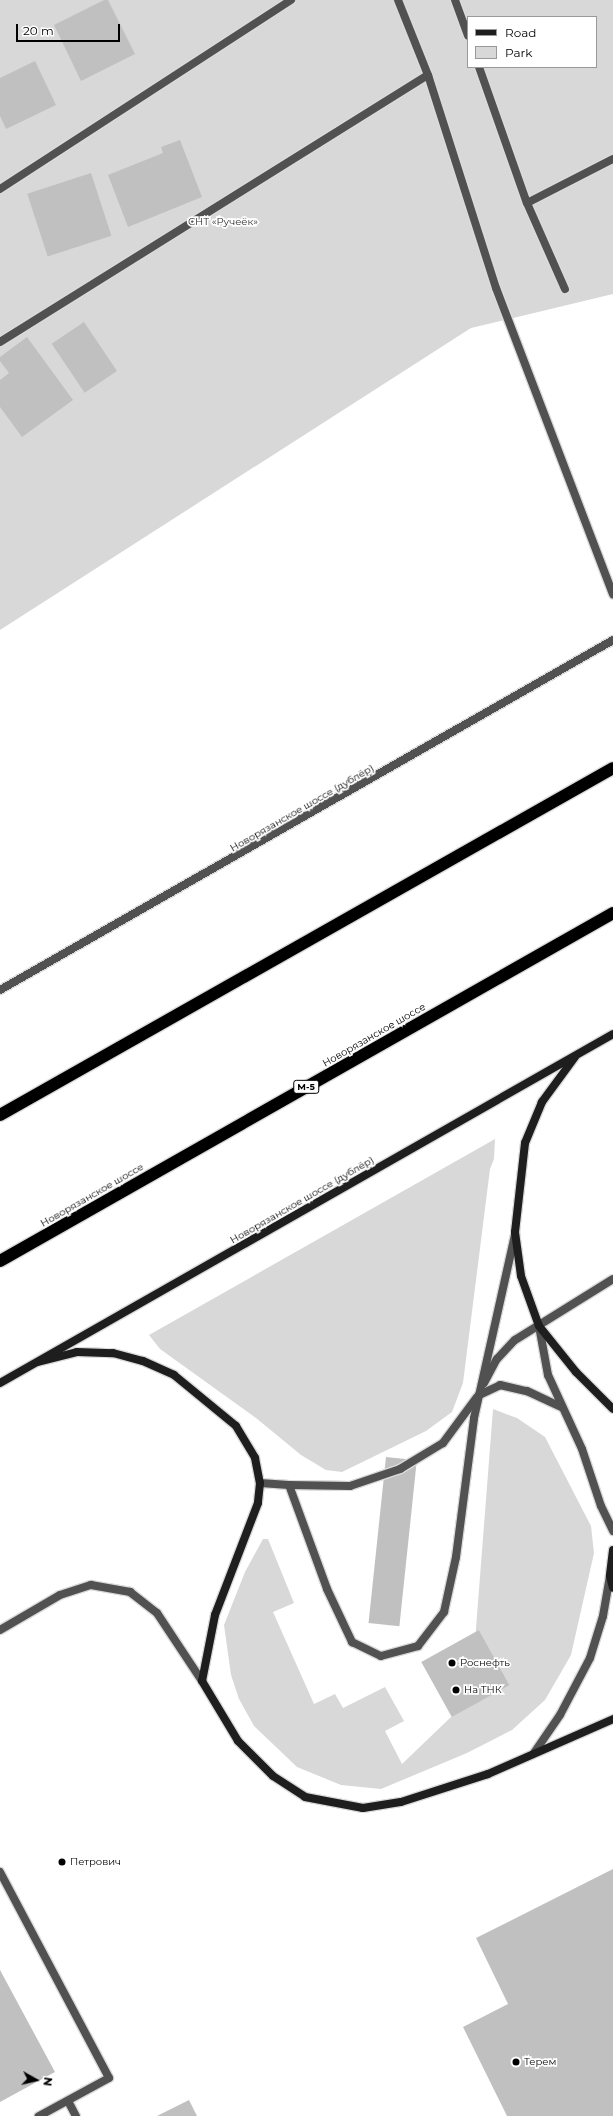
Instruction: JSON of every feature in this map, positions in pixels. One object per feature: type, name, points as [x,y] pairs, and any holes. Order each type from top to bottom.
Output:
[{"type":"highway","points":[[0,1115],[613,768]]},
{"type":"highway","name":"Новорязанское шоссе","points":[[0,1261],[613,913]]},
{"type":"street","points":[[0,189],[291,0]]},
{"type":"street","points":[[398,0],[428,75],[496,288],[613,594]]},
{"type":"street","points":[[455,0],[467,33]]},
{"type":"street","points":[[479,68],[527,203],[565,289]]},
{"type":"street","points":[[0,342],[428,75]]},
{"type":"street","points":[[527,203],[613,159]]},
{"type":"street","name":"Новорязанское шоссе (дублёр)","points":[[0,990],[613,640]]},
{"type":"street","name":"Новорязанское шоссе (дублёр)","points":[[0,1383],[613,1034]]},
{"type":"street","points":[[289,1485],[327,1589],[352,1642],[381,1656],[418,1646],[444,1612],[456,1556],[478,1395],[515,1232],[525,1143],[542,1102],[577,1054]]},
{"type":"street","points":[[515,1232],[521,1276],[539,1326],[548,1375],[582,1449],[601,1506],[613,1531]]},
{"type":"street","points":[[260,1483],[350,1486],[400,1469],[443,1443],[478,1395],[497,1359],[515,1340],[613,1279]]},
{"type":"street","points":[[539,1326],[576,1372],[613,1409]]},
{"type":"street","points":[[38,1362],[77,1352],[113,1354],[143,1361],[174,1375],[236,1426],[255,1458],[260,1483],[258,1503],[215,1615],[202,1681]]},
{"type":"street","points":[[478,1395],[500,1385],[527,1391],[562,1407]]},
{"type":"street","points":[[534,1753],[560,1715],[590,1658],[604,1616],[613,1550]]},
{"type":"street","points":[[610,1576],[613,1588]]},
{"type":"street","points":[[0,1630],[60,1595],[91,1585],[130,1592],[157,1613],[202,1681],[238,1742],[274,1776],[305,1797],[363,1808],[401,1802],[488,1774],[613,1719]]},
{"type":"street","points":[[0,1872],[109,2078],[39,2116]]},
{"type":"street","points":[[68,2101],[76,2116]]},
{"type":"green space","name":"СНТ «Ручеёк»","points":[[0,0],[613,0],[613,294],[471,328],[0,630]]},
{"type":"green space","points":[[495,1139],[494,1159],[490,1169],[463,1383],[452,1412],[426,1431],[342,1472],[326,1470],[301,1455],[256,1418],[160,1349],[149,1335]]},
{"type":"green space","points":[[493,1409],[517,1418],[545,1437],[591,1526],[594,1553],[571,1655],[545,1700],[512,1730],[467,1753],[381,1789],[341,1785],[297,1767],[254,1726],[239,1699],[231,1675],[224,1625],[245,1572],[263,1539],[268,1539],[294,1603],[273,1612],[314,1704],[335,1694],[343,1708],[385,1687],[404,1721],[385,1731],[402,1764],[451,1717],[509,1684],[479,1630],[475,1641]]},
{"type":"building","points":[[104,0],[108,0],[135,54],[81,81],[54,25]]},
{"type":"building","points":[[35,61],[56,105],[6,129],[0,116],[0,78]]},
{"type":"building","points":[[180,140],[202,197],[128,227],[108,175],[163,153],[161,147]]},
{"type":"building","points":[[91,173],[111,236],[48,256],[27,194]]},
{"type":"building","points":[[84,322],[117,371],[85,393],[52,344]]},
{"type":"building","points":[[27,337],[73,400],[22,437],[0,407],[0,380],[9,373],[0,361],[0,357]]},
{"type":"building","points":[[386,1457],[417,1460],[399,1626],[369,1623]]},
{"type":"building","points":[[479,1630],[510,1685],[452,1717],[421,1662]]},
{"type":"building","points":[[613,1869],[613,2116],[507,2116],[463,2027],[508,2004],[476,1938]]},
{"type":"building","points":[[0,1970],[55,2072],[0,2102]]},
{"type":"building","points":[[189,2100],[197,2116],[157,2116]]},
{"type":"place","name":"Роснефть","points":[[452,1663]]},
{"type":"place","name":"На ТНК","points":[[456,1690]]},
{"type":"place","name":"Петрович","points":[[62,1862]]},
{"type":"place","name":"Терем","points":[[516,2062]]}]
